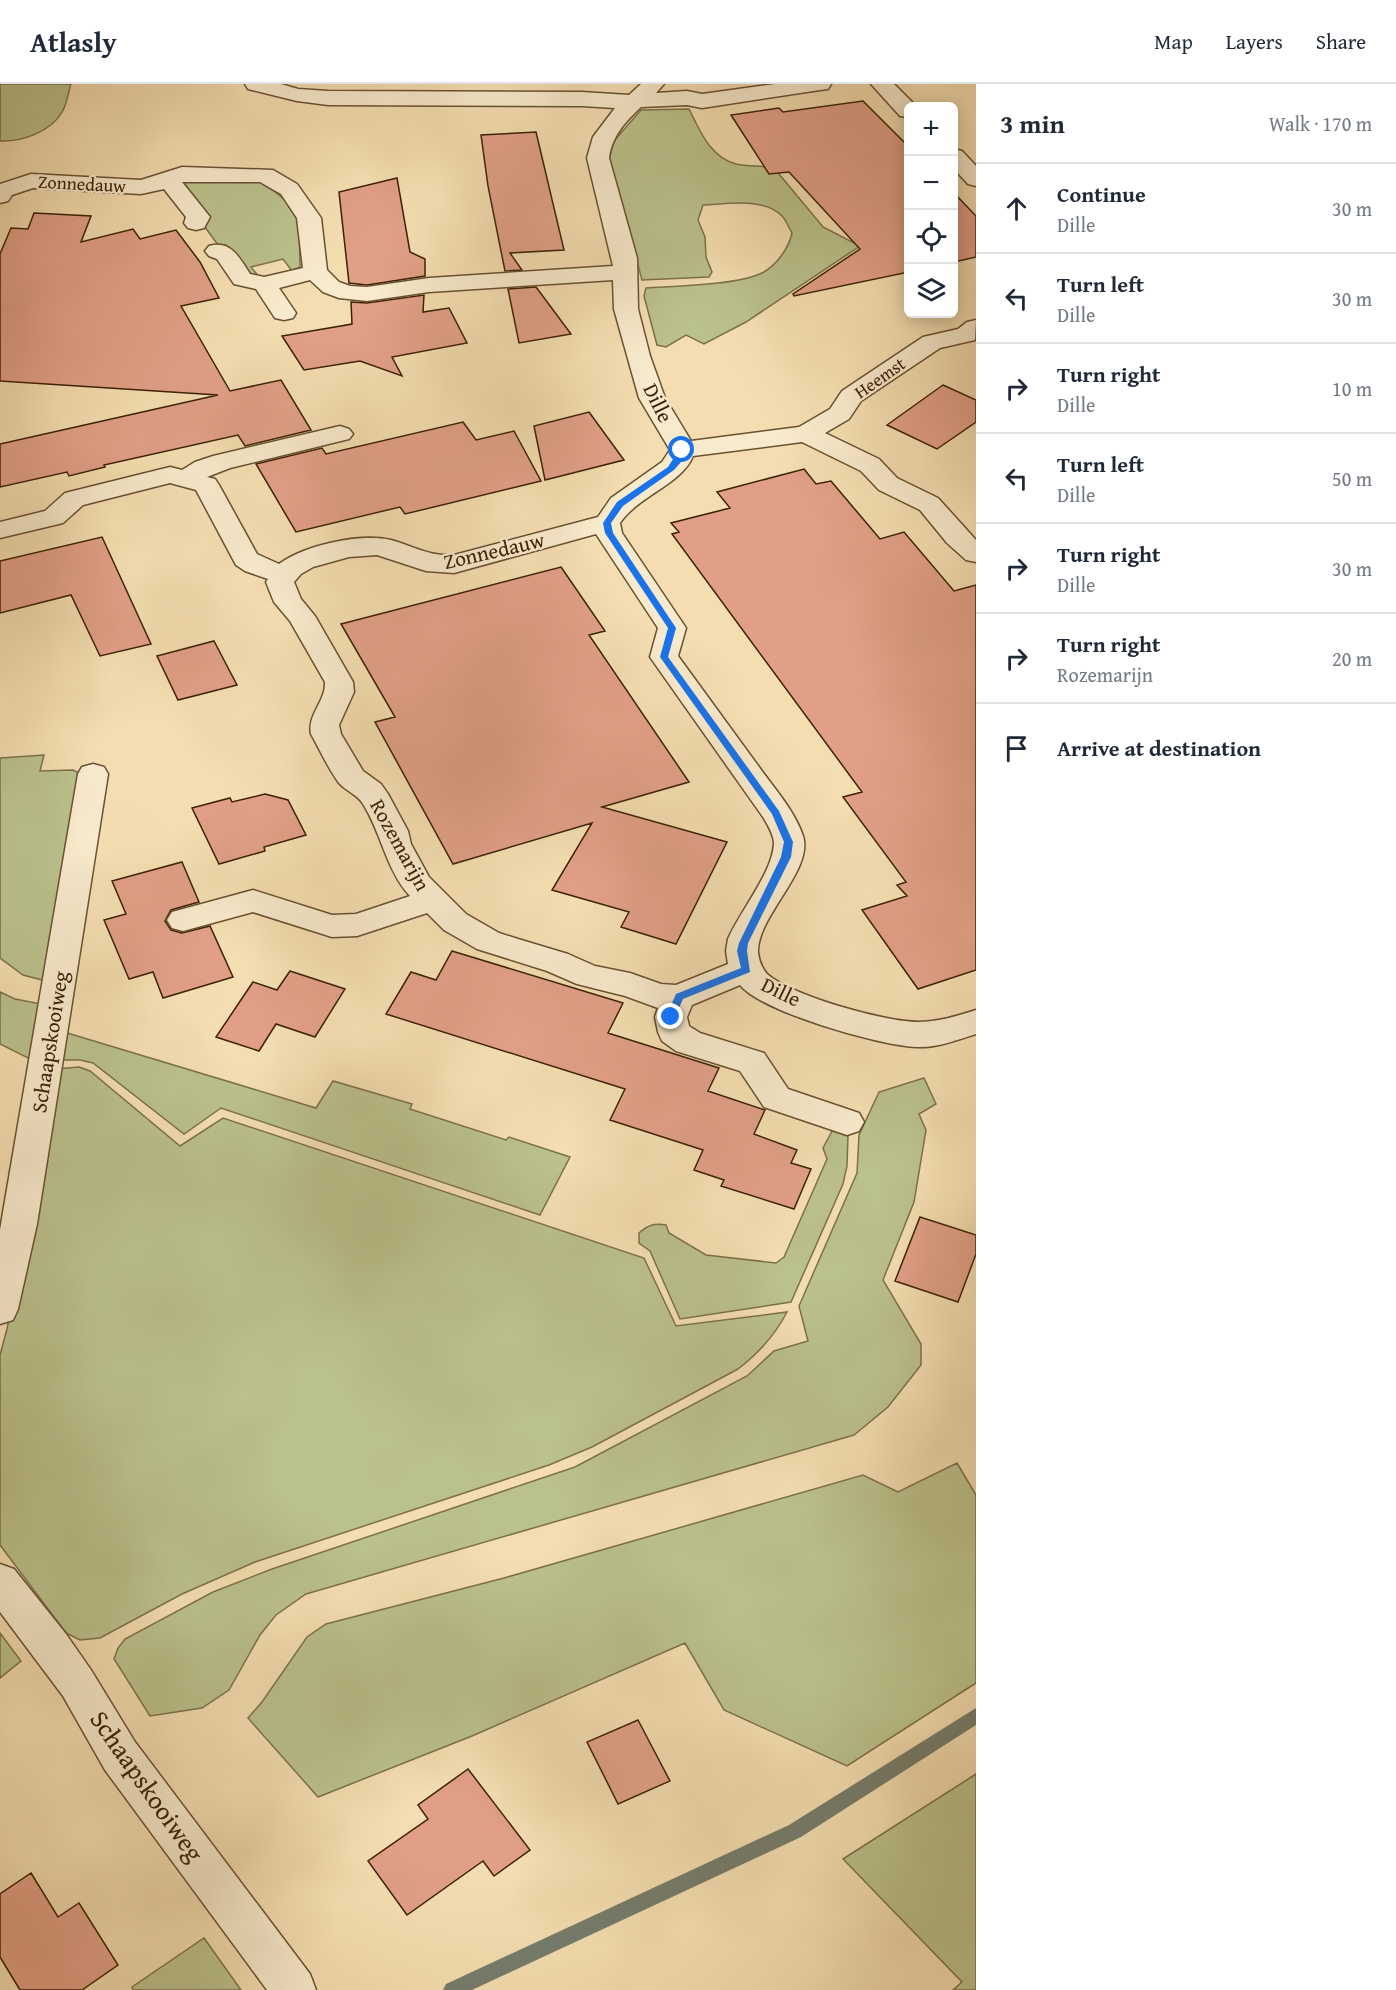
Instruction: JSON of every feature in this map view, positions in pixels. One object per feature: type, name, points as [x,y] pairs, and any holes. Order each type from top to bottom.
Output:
[{"type":"street","points":[[255,84],[297,95],[328,98],[645,92],[702,101],[820,84]]},
{"type":"street","points":[[882,84],[904,106]]},
{"type":"street","name":"Dille","points":[[645,92],[609,130],[598,149],[598,158],[624,258],[626,309],[638,356],[652,398],[682,450]]},
{"type":"street","points":[[958,160],[976,179]]},
{"type":"street","name":"Zonnedauw","points":[[0,196],[2,191],[31,181],[141,187],[182,174],[265,175],[289,189],[309,218],[315,272]]},
{"type":"street","points":[[168,179],[198,217],[196,223]]},
{"type":"street","points":[[217,251],[225,254],[242,279],[264,284],[315,272],[331,287],[347,293],[367,294],[429,285],[626,272]]},
{"type":"street","points":[[264,284],[284,313]]},
{"type":"street","name":"Heemst","points":[[682,450],[806,434],[840,414],[851,396],[932,342],[966,335],[976,327]]},
{"type":"street","points":[[186,479],[204,468],[222,462],[340,434]]},
{"type":"street","points":[[806,434],[870,465],[888,484],[929,504],[957,537],[976,554]]},
{"type":"street","points":[[607,523],[620,504],[678,462],[682,450]]},
{"type":"street","points":[[0,530],[54,517],[74,499],[170,475],[206,485],[246,559],[261,568],[283,575]]},
{"type":"street","name":"Dille","points":[[607,523],[609,533],[672,628],[664,657],[776,813],[789,842],[786,857],[743,943],[742,951],[747,969],[760,986],[775,994],[892,1031],[924,1035],[976,1022]]},
{"type":"street","name":"Zonnedauw","points":[[283,575],[289,568],[313,559],[352,548],[370,546],[387,548],[419,562],[438,565],[454,564],[607,523]]},
{"type":"street","name":"Rozemarijn","points":[[283,575],[280,582],[288,602],[301,615],[339,682],[340,692],[324,725],[326,734],[352,778],[370,791],[377,801],[412,874],[431,900],[455,922],[488,941],[510,950],[557,962],[588,976],[659,996],[680,997]]},
{"type":"street","name":"Schaapskooiweg","points":[[0,1309],[19,1224],[93,774]]},
{"type":"street","name":"Rozemarijn","points":[[183,920],[254,901],[332,926],[345,927],[357,926],[431,900]]},
{"type":"street","points":[[747,969],[680,997],[671,1017],[674,1032],[688,1042],[752,1062],[776,1098],[847,1122]]},
{"type":"street","name":"Schaapskooiweg","points":[[0,1582],[52,1647],[77,1683],[120,1756],[294,1990]]},
{"type":"green space","points":[[0,84],[71,84],[64,109],[51,125],[26,138],[0,141]]},
{"type":"green space","points":[[689,109],[707,142],[719,156],[736,164],[774,168],[823,227],[860,246],[746,322],[704,344],[686,335],[666,347],[657,345],[644,296],[646,288],[738,280],[762,273],[781,256],[792,233],[782,216],[765,206],[744,203],[703,205],[698,220],[705,237],[706,257],[712,272],[709,277],[642,280],[609,158],[613,142],[641,110]]},
{"type":"green space","points":[[190,179],[257,180],[274,191],[285,200],[299,222],[300,267],[292,271],[283,259],[251,267],[260,278],[249,275],[226,245],[218,245],[202,223],[209,220],[181,184]]},
{"type":"green space","points":[[44,755],[40,771],[73,770],[83,775],[46,981],[23,975],[0,958],[0,758]]},
{"type":"green space","points":[[0,992],[15,999],[41,1004],[30,1059],[0,1044]]},
{"type":"green space","points":[[64,1032],[316,1108],[333,1081],[412,1104],[410,1109],[506,1140],[509,1137],[570,1157],[540,1215],[221,1108],[184,1134],[93,1063],[80,1060],[57,1060]]},
{"type":"green space","points":[[79,1067],[90,1071],[180,1146],[223,1118],[644,1258],[676,1326],[787,1312],[766,1343],[738,1369],[592,1447],[549,1465],[255,1562],[182,1594],[100,1638],[80,1640],[66,1633],[0,1545],[0,1355],[7,1329],[56,1069]]},
{"type":"green space","points":[[924,1078],[936,1104],[919,1114],[926,1130],[914,1202],[883,1280],[921,1344],[921,1365],[888,1407],[854,1435],[306,1594],[276,1615],[260,1635],[229,1690],[202,1708],[150,1716],[114,1659],[125,1639],[213,1592],[272,1569],[575,1467],[747,1376],[774,1351],[808,1341],[799,1306],[857,1173],[859,1135],[879,1092]]},
{"type":"green space","points":[[832,1131],[848,1135],[847,1166],[843,1184],[791,1302],[680,1319],[650,1251],[639,1243],[639,1233],[651,1225],[666,1225],[669,1233],[706,1255],[776,1263],[784,1257],[827,1159],[823,1148]]},
{"type":"green space","points":[[957,1463],[976,1495],[976,1683],[847,1766],[724,1710],[685,1643],[472,1736],[318,1797],[248,1718],[262,1702],[307,1637],[326,1624],[504,1578],[863,1475],[898,1492]]},
{"type":"green space","points":[[0,1633],[21,1661],[0,1678]]},
{"type":"green space","points":[[976,1774],[976,1990],[953,1990],[962,1982],[843,1859]]},
{"type":"green space","points":[[204,1938],[241,1990],[133,1990],[132,1987]]},
{"type":"building","points":[[863,101],[904,142],[904,273],[794,296],[793,294],[860,249],[789,172],[769,174],[731,115],[779,108],[783,112]]},
{"type":"building","points":[[536,132],[564,250],[510,253],[522,270],[505,271],[488,186],[481,135]]},
{"type":"building","points":[[397,178],[410,252],[425,259],[425,276],[367,285],[349,283],[339,192]]},
{"type":"building","points":[[958,197],[976,216],[976,257],[958,261]]},
{"type":"building","points":[[34,213],[91,216],[81,242],[133,229],[140,239],[176,230],[200,262],[219,298],[181,306],[230,391],[281,380],[311,430],[245,446],[238,435],[104,465],[105,467],[69,476],[67,472],[0,487],[0,444],[218,395],[0,381],[0,254],[11,228],[28,229]]},
{"type":"building","points":[[536,287],[571,334],[519,343],[508,289]]},
{"type":"building","points":[[424,295],[423,312],[449,308],[467,343],[392,357],[402,376],[360,361],[304,370],[282,336],[352,324],[351,302],[367,303]]},
{"type":"building","points":[[943,385],[976,400],[976,422],[937,449],[887,425]]},
{"type":"building","points":[[589,412],[624,460],[545,480],[534,426]]},
{"type":"building","points":[[463,422],[476,440],[514,431],[541,481],[405,514],[400,507],[296,532],[256,464],[322,448],[326,454]]},
{"type":"building","points":[[804,469],[816,484],[831,481],[880,539],[904,532],[954,591],[976,585],[976,970],[918,989],[862,910],[907,896],[897,885],[906,882],[843,797],[862,792],[672,534],[679,532],[671,523],[730,508],[717,492]]},
{"type":"building","points":[[102,537],[151,644],[100,656],[71,595],[0,613],[0,561]]},
{"type":"building","points":[[561,567],[605,631],[589,635],[689,782],[602,807],[727,842],[676,944],[621,927],[629,912],[552,890],[592,823],[453,864],[375,722],[395,717],[341,624]]},
{"type":"building","points":[[214,641],[237,685],[178,700],[157,656]]},
{"type":"building","points":[[265,794],[288,800],[306,835],[264,847],[265,851],[219,864],[192,808],[230,798],[232,802]]},
{"type":"building","points":[[182,862],[199,902],[171,910],[165,921],[171,930],[182,933],[210,926],[233,977],[163,998],[153,972],[129,979],[104,920],[126,914],[112,881]]},
{"type":"building","points":[[452,951],[623,1003],[608,1033],[719,1068],[708,1091],[765,1110],[754,1134],[797,1150],[791,1163],[811,1169],[794,1209],[721,1186],[724,1180],[694,1170],[703,1150],[610,1120],[625,1089],[386,1014],[411,972],[436,980]]},
{"type":"building","points":[[290,971],[345,989],[315,1037],[276,1024],[259,1051],[216,1037],[253,982],[277,990]]},
{"type":"building","points":[[920,1217],[976,1235],[976,1254],[958,1302],[895,1281]]},
{"type":"building","points":[[638,1720],[670,1781],[618,1804],[587,1742]]},
{"type":"building","points":[[468,1769],[530,1850],[494,1876],[483,1861],[407,1915],[368,1861],[428,1819],[418,1805]]},
{"type":"building","points":[[31,1873],[58,1917],[79,1903],[118,1965],[82,1990],[20,1990],[0,1957],[0,1894]]},
{"type":"waterway","points":[[452,1990],[795,1831],[976,1716]]},
{"type":"route","points":[[671,1017],[680,997],[747,969],[743,961],[743,943],[786,857],[789,842],[776,813],[664,657],[672,628],[609,533],[607,523],[620,504],[678,462],[682,450]]}]
